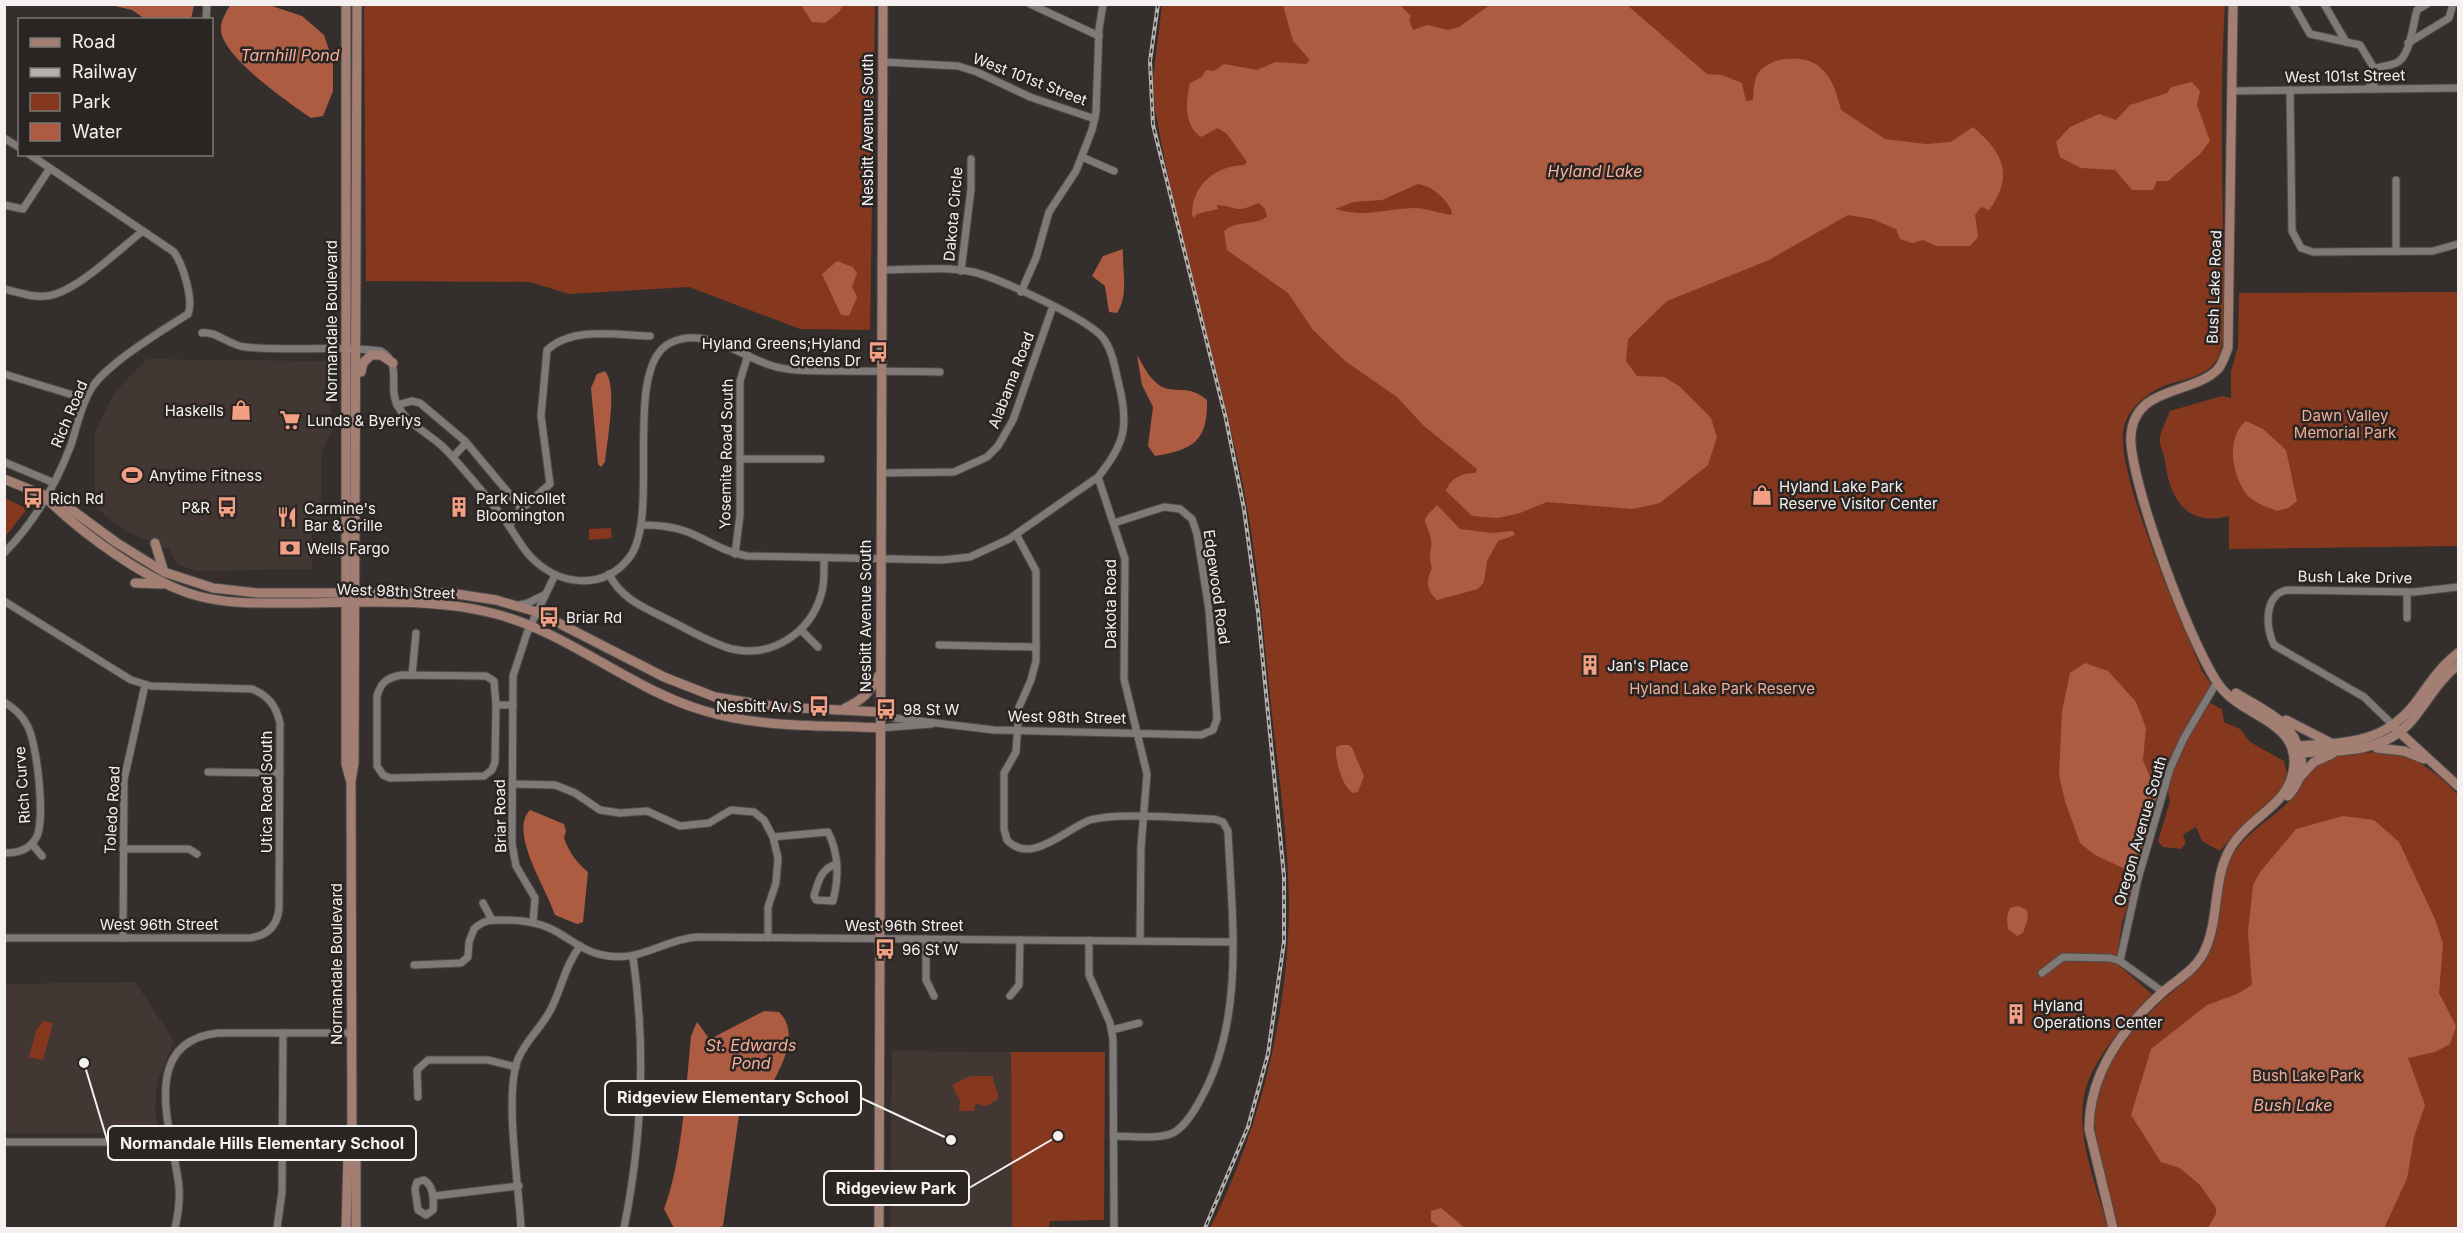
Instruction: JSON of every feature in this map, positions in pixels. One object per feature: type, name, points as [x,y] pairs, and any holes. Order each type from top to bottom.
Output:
[{"type":"street","name":"Normandale Boulevard","points":[[346,4],[346,764],[351,781]]},
{"type":"street","name":"Normandale Boulevard","points":[[357,4],[357,598],[354,763],[351,781],[352,1147],[356,1158],[357,1225]]},
{"type":"street","name":"Nesbitt Avenue South","points":[[879,1228],[883,4]]},
{"type":"street","points":[[1030,4],[1099,36]]},
{"type":"street","points":[[1021,292],[1036,258],[1049,212],[1082,157],[1095,120],[1103,4]]},
{"type":"street","name":"Bush Lake Road","points":[[2233,4],[2228,348],[2220,367],[2213,374],[2165,392],[2148,403],[2133,424],[2130,435],[2134,463],[2153,533],[2201,654],[2217,682],[2231,697],[2283,733],[2297,750]]},
{"type":"street","points":[[2293,4],[2310,34],[2360,45],[2374,68],[2377,82],[2373,89]]},
{"type":"street","points":[[2324,4],[2346,42]]},
{"type":"street","points":[[2374,68],[2400,62],[2404,57],[2417,10],[2427,4]]},
{"type":"street","points":[[2408,43],[2449,18],[2453,4]]},
{"type":"street","name":"West 101st Street","points":[[883,62],[958,66],[977,72],[1038,100],[1095,120]]},
{"type":"street","name":"West 101st Street","points":[[2232,91],[2458,88]]},
{"type":"street","points":[[2290,90],[2292,231],[2296,244],[2306,251],[2433,251],[2458,244]]},
{"type":"street","points":[[4,138],[18,147]]},
{"type":"street","points":[[4,289],[37,296],[57,294],[73,285],[143,231],[32,156]]},
{"type":"street","points":[[1082,157],[1114,171]]},
{"type":"street","name":"Dakota Circle","points":[[961,271],[971,189],[971,159]]},
{"type":"street","points":[[4,205],[23,209],[50,168]]},
{"type":"street","points":[[2396,180],[2396,251]]},
{"type":"street","name":"Rich Road","points":[[4,553],[28,528],[45,497],[67,455],[86,399],[97,380],[188,314],[191,305],[179,260],[167,247],[143,231]]},
{"type":"street","points":[[642,525],[684,531],[735,554],[881,560],[957,560],[984,553],[1016,534],[1098,477],[1119,449],[1125,425],[1123,400],[1113,361],[1104,340],[1097,331],[1077,317],[984,276],[961,271],[882,270]]},
{"type":"street","name":"Alabama Road","points":[[881,474],[954,472],[987,457],[1006,434],[1013,420],[1053,306]]},
{"type":"street","points":[[202,333],[213,333],[241,347],[345,348],[381,351],[393,363],[397,405],[410,420],[453,457],[531,557],[555,575],[574,582],[584,582],[609,574],[619,568],[634,550],[642,525],[644,419],[657,354],[668,344],[682,339],[723,344],[788,370],[940,372]]},
{"type":"street","points":[[509,526],[522,509],[550,484],[541,416],[547,350],[564,341],[593,334],[650,336]]},
{"type":"street","points":[[356,389],[363,363],[368,357],[381,355],[393,363]]},
{"type":"street","name":"Yosemite Road South","points":[[735,554],[740,528],[740,381],[748,355]]},
{"type":"street","points":[[4,374],[86,399]]},
{"type":"street","points":[[397,405],[412,401],[420,403],[466,443],[522,509]]},
{"type":"street","points":[[453,457],[466,443]]},
{"type":"street","points":[[740,459],[821,459]]},
{"type":"street","points":[[4,462],[52,482]]},
{"type":"street","name":"Dakota Road","points":[[1098,477],[1125,559],[1124,679],[1147,774],[1140,853],[1140,941]]},
{"type":"street","name":"West 98th Street","points":[[4,479],[61,502],[117,543],[164,572],[213,588],[236,592],[345,592],[357,598],[449,606],[491,613],[531,625],[669,697],[704,711],[752,721],[880,728],[915,728],[933,724]]},
{"type":"street","name":"West 98th Street","points":[[45,497],[135,567],[198,596],[241,603],[345,603],[357,598],[450,593],[496,600],[537,612],[664,677],[715,697],[760,705],[880,712],[894,718],[933,724],[1017,731],[1201,735]]},
{"type":"street","name":"Edgewood Road","points":[[1114,523],[1157,508],[1172,507],[1186,514],[1196,526],[1209,610],[1217,719],[1213,730],[1201,735]]},
{"type":"street","points":[[1016,534],[1036,571],[1036,647],[1035,671],[1019,707],[1016,752],[1004,773],[1004,829],[1010,843],[1029,847],[1049,843],[1092,820],[1214,819],[1223,822],[1228,831],[1233,942],[1232,980],[1223,1039],[1215,1068],[1196,1108],[1173,1133],[1158,1136],[1113,1136]]},
{"type":"street","points":[[155,543],[164,572]]},
{"type":"street","points":[[609,574],[626,597],[695,633],[732,648],[758,650],[771,647],[801,630],[812,615],[821,594],[825,558]]},
{"type":"street","name":"Briar Road","points":[[533,922],[535,898],[520,876],[513,855],[513,705],[516,664],[531,625],[555,575]]},
{"type":"street","points":[[135,583],[168,584]]},
{"type":"street","name":"Bush Lake Drive","points":[[2396,729],[2364,697],[2274,645],[2270,632],[2270,607],[2273,597],[2288,590],[2407,592],[2458,587]]},
{"type":"street","points":[[2407,592],[2407,618]]},
{"type":"street","points":[[516,606],[528,603],[546,593]]},
{"type":"street","name":"Utica Road South","points":[[4,601],[122,675],[145,685],[243,687],[261,693],[274,705],[278,714],[280,772],[279,890]]},
{"type":"street","points":[[801,630],[818,647]]},
{"type":"street","points":[[412,675],[416,633]]},
{"type":"street","points":[[939,645],[1036,647]]},
{"type":"street","points":[[2368,748],[2390,741],[2396,729],[2440,669],[2458,653]]},
{"type":"street","points":[[2113,1228],[2089,1129],[2091,1098],[2101,1069],[2142,1012],[2193,967],[2204,951],[2224,861],[2236,839],[2282,802],[2314,762],[2339,747],[2368,740],[2396,729],[2458,665]]},
{"type":"street","points":[[841,709],[862,700],[871,690],[880,673]]},
{"type":"street","points":[[486,676],[494,681],[496,705],[495,762],[492,770],[484,776],[390,778],[383,775],[377,766],[377,696],[380,686],[388,677],[486,676]]},
{"type":"street","points":[[2217,682],[2315,737],[2339,747]]},
{"type":"street","name":"Oregon Avenue South","points":[[2120,961],[2138,879],[2169,769],[2184,738],[2217,682]]},
{"type":"street","name":"Toledo Road","points":[[123,938],[124,780],[145,685]]},
{"type":"street","name":"Rich Curve","points":[[4,702],[27,725],[34,747],[40,828],[32,844],[18,852],[4,853]]},
{"type":"street","points":[[496,705],[513,705]]},
{"type":"street","points":[[2272,714],[2288,727],[2297,750],[2301,770],[2299,779]]},
{"type":"street","points":[[2396,729],[2458,786]]},
{"type":"street","points":[[2297,750],[2339,747],[2404,751],[2433,763]]},
{"type":"street","points":[[2260,818],[2289,786],[2297,750]]},
{"type":"street","points":[[208,772],[280,772]]},
{"type":"street","points":[[513,784],[555,785],[575,794],[600,810],[620,813],[647,811],[680,826],[700,825],[731,810],[747,809],[764,820],[773,837],[778,870],[768,907],[768,938]]},
{"type":"street","points":[[773,837],[828,832],[837,864],[839,878],[833,901],[816,900],[814,896],[819,877],[830,866],[837,864]]},
{"type":"street","points":[[32,844],[42,856]]},
{"type":"street","points":[[123,849],[189,849],[197,854]]},
{"type":"street","name":"West 96th Street","points":[[4,938],[258,937],[265,934],[276,922],[279,890]]},
{"type":"street","points":[[483,903],[492,920]]},
{"type":"street","points":[[414,965],[461,963],[468,957],[469,942],[474,929],[479,924],[492,920],[533,922],[580,946],[565,968],[551,1009],[526,1045],[516,1067],[512,1085],[521,1228]]},
{"type":"street","name":"West 96th Street","points":[[580,946],[608,957],[633,957],[685,938],[1233,942]]},
{"type":"street","points":[[926,939],[926,980],[934,996]]},
{"type":"street","points":[[1010,996],[1019,985],[1020,940]]},
{"type":"street","points":[[1089,940],[1089,975],[1112,1030],[1114,1228]]},
{"type":"street","points":[[624,1228],[636,1169],[640,1096],[640,1011],[633,957]]},
{"type":"street","points":[[2042,973],[2063,957],[2120,961],[2163,992]]},
{"type":"street","points":[[1112,1030],[1138,1023]]},
{"type":"street","points":[[277,1228],[282,1192],[283,1033]]},
{"type":"street","points":[[176,1228],[179,1186],[164,1097],[170,1070],[176,1058],[189,1043],[208,1034],[351,1033]]},
{"type":"street","points":[[418,1097],[417,1071],[428,1059],[488,1059],[516,1067]]},
{"type":"street","points":[[611,1095],[640,1096]]},
{"type":"street","points":[[4,1142],[170,1142]]},
{"type":"street","name":"Normandale Boulevard","points":[[346,1228],[348,1156],[352,1147]]},
{"type":"street","points":[[417,1182],[428,1182],[434,1196],[432,1212],[426,1215],[420,1213],[417,1182]]},
{"type":"street","points":[[434,1196],[519,1186]]},
{"type":"shaded area","points":[[147,359],[330,361],[331,432],[321,453],[321,533],[312,534],[312,569],[196,571],[177,564],[169,549],[125,531],[95,507],[95,431],[115,392]]},
{"type":"shaded area","points":[[135,982],[174,1041],[157,1083],[155,1110],[159,1133],[5,1133],[4,984]]},
{"type":"shaded area","points":[[892,1051],[1011,1052],[1012,1228],[890,1228]]},
{"type":"green space","points":[[364,5],[875,5],[870,330],[800,329],[689,287],[569,294],[530,282],[366,281]]},
{"type":"green space","name":"Hyland Lake Park Reserve","points":[[1162,5],[2225,5],[2222,120],[2225,307],[2221,349],[2217,360],[2210,368],[2192,377],[2161,387],[2143,399],[2134,407],[2124,427],[2123,448],[2139,511],[2180,619],[2202,671],[2211,684],[2181,737],[2166,773],[2151,832],[2122,923],[2116,963],[2152,994],[2109,1045],[2089,1079],[2084,1097],[2083,1135],[2108,1228],[1210,1228],[1243,1151],[1268,1069],[1284,986],[1288,944],[1288,876],[1261,606],[1249,516],[1227,414],[1183,241],[1155,110],[1153,79]]},
{"type":"green space","name":"Dawn Valley Memorial Park","points":[[2458,292],[2458,546],[2229,549],[2229,516],[2202,517],[2191,513],[2176,498],[2167,475],[2160,438],[2170,411],[2222,396],[2231,398],[2231,371],[2238,347],[2239,293]]},
{"type":"green space","points":[[4,498],[27,509],[5,537]]},
{"type":"green space","points":[[611,528],[612,538],[589,540],[589,529]]},
{"type":"green space","points":[[2208,702],[2222,709],[2224,722],[2240,729],[2250,742],[2284,761],[2288,779],[2274,799],[2220,851],[2202,841],[2196,827],[2183,835],[2186,843],[2181,849],[2163,847],[2158,841],[2170,801],[2167,788],[2177,756]]},
{"type":"green space","name":"Bush Lake","points":[[2387,752],[2408,757],[2426,767],[2458,795],[2458,1228],[2119,1228],[2101,1165],[2095,1132],[2096,1100],[2106,1071],[2122,1045],[2142,1020],[2204,962],[2215,940],[2228,866],[2239,846],[2289,801],[2315,766],[2329,758],[2343,755]]},
{"type":"green space","points":[[43,1021],[53,1023],[43,1060],[29,1057],[36,1031]]},
{"type":"green space","points":[[1011,1052],[1105,1052],[1104,1220],[1050,1221],[1049,1228],[1012,1228]]},
{"type":"green space","points":[[970,1076],[993,1076],[998,1099],[987,1106],[976,1104],[974,1111],[959,1111],[960,1101],[952,1085]]},
{"type":"water","points":[[194,4],[191,18],[144,18],[132,10],[111,5]]},
{"type":"water","name":"Tarnhill Pond","points":[[230,5],[269,5],[302,16],[324,35],[333,62],[333,91],[323,116],[311,118],[259,79],[233,54],[221,31],[222,20]]},
{"type":"water","points":[[801,5],[843,5],[839,12],[825,23],[812,22]]},
{"type":"water","name":"Hyland Lake","points":[[1283,5],[1400,5],[1411,16],[1409,20],[1413,30],[1427,25],[1448,30],[1459,27],[1490,5],[1627,5],[1707,74],[1722,75],[1742,83],[1746,101],[1753,100],[1755,79],[1759,72],[1768,65],[1775,61],[1792,58],[1809,61],[1822,69],[1829,78],[1835,88],[1841,110],[1885,139],[1926,144],[1951,142],[1973,127],[1992,146],[2002,166],[2003,176],[1997,198],[1989,210],[1981,207],[1975,215],[1978,237],[1970,246],[1937,246],[1923,240],[1912,243],[1900,239],[1896,229],[1872,219],[1848,215],[1769,260],[1667,301],[1628,339],[1626,361],[1637,376],[1664,377],[1679,386],[1711,418],[1717,437],[1708,465],[1660,503],[1633,509],[1547,502],[1520,513],[1498,518],[1472,516],[1446,491],[1454,479],[1476,473],[1477,469],[1424,426],[1397,397],[1345,361],[1313,330],[1288,293],[1227,250],[1224,231],[1234,225],[1262,220],[1267,217],[1265,209],[1259,203],[1240,209],[1217,205],[1218,209],[1197,214],[1194,218],[1192,215],[1196,195],[1207,179],[1224,169],[1244,165],[1247,162],[1227,134],[1218,128],[1201,137],[1195,132],[1187,112],[1190,83],[1202,77],[1206,70],[1214,71],[1224,64],[1257,70],[1275,62],[1306,64],[1310,60],[1293,41]],"holes":[[[1418,184],[1434,190],[1446,201],[1452,211],[1451,215],[1419,208],[1365,213],[1335,209],[1353,202],[1382,200]]]},
{"type":"water","points":[[2192,82],[2200,91],[2197,105],[2210,141],[2200,154],[2168,181],[2157,181],[2153,190],[2132,190],[2115,170],[2081,168],[2060,157],[2056,142],[2070,127],[2099,114],[2116,120],[2130,105],[2167,93],[2171,87]]},
{"type":"water","points":[[1123,249],[1123,298],[1117,313],[1109,312],[1105,286],[1092,276],[1103,256]]},
{"type":"water","points":[[837,261],[853,267],[857,273],[852,287],[857,297],[849,316],[841,315],[822,274]]},
{"type":"water","points":[[1137,355],[1149,375],[1159,385],[1164,388],[1187,390],[1207,400],[1205,425],[1196,441],[1188,446],[1168,454],[1155,456],[1148,446],[1153,407],[1142,385]]},
{"type":"water","points":[[605,371],[609,378],[611,401],[605,462],[601,467],[598,464],[591,388],[597,374]]},
{"type":"water","points":[[2246,421],[2263,429],[2286,450],[2297,501],[2288,508],[2277,511],[2261,505],[2248,496],[2242,488],[2235,468],[2233,447],[2239,428]]},
{"type":"water","points":[[1437,505],[1460,529],[1491,533],[1513,531],[1515,535],[1498,541],[1487,561],[1484,582],[1478,589],[1437,600],[1428,585],[1432,568],[1431,543],[1425,519]]},
{"type":"water","points":[[2085,663],[2108,671],[2136,702],[2146,728],[2143,760],[2157,794],[2134,873],[2095,855],[2080,843],[2065,801],[2059,775],[2062,711],[2070,673]]},
{"type":"water","points":[[1349,745],[1352,748],[1364,776],[1358,792],[1353,793],[1349,790],[1340,773],[1336,747]]},
{"type":"water","points":[[530,810],[564,824],[566,831],[564,838],[568,848],[576,861],[588,872],[583,922],[577,924],[555,915],[526,847],[524,820]]},
{"type":"water","name":"Bush Lake","points":[[2343,816],[2374,820],[2399,842],[2435,919],[2443,944],[2439,993],[2456,1026],[2450,1044],[2435,1052],[2408,1058],[2425,1105],[2414,1137],[2407,1179],[2384,1228],[2208,1228],[2216,1214],[2216,1208],[2200,1185],[2180,1168],[2161,1162],[2131,1115],[2151,1049],[2207,1005],[2237,994],[2252,985],[2248,932],[2253,885],[2260,872],[2296,829]]},
{"type":"water","points":[[2018,906],[2027,910],[2028,918],[2023,933],[2017,936],[2008,929],[2007,917],[2010,908]]},
{"type":"water","name":"St. Edwards Pond","points":[[764,1011],[779,1012],[785,1020],[789,1038],[788,1047],[773,1082],[747,1089],[742,1094],[723,1226],[674,1228],[664,1209],[679,1147],[691,1036],[697,1022],[708,1037],[712,1038]]},
{"type":"water","points":[[1441,1208],[1465,1228],[1440,1228],[1431,1221],[1431,1211]]},
{"type":"railway","points":[[1158,4],[1150,61],[1153,125],[1226,419],[1244,509],[1258,612],[1284,876],[1284,942],[1268,1054],[1248,1127],[1205,1228]]},
{"type":"place","name":"Hyland Greens;Hyland Greens Dr","points":[[878,352]]},
{"type":"place","name":"Haskells","points":[[241,410]]},
{"type":"place","name":"Lunds & Byerlys","points":[[290,420]]},
{"type":"place","name":"Anytime Fitness","points":[[132,475]]},
{"type":"place","name":"Hyland Lake Park Reserve Visitor Center","points":[[1762,495]]},
{"type":"place","name":"Rich Rd","points":[[33,498]]},
{"type":"place","name":"P&R","points":[[227,507]]},
{"type":"place","name":"Park Nicollet Bloomington","points":[[459,507]]},
{"type":"place","name":"Carmine's Bar & Grille","points":[[287,517]]},
{"type":"place","name":"Wells Fargo","points":[[290,548]]},
{"type":"place","name":"Briar Rd","points":[[549,617]]},
{"type":"place","name":"Jan's Place","points":[[1590,665]]},
{"type":"place","name":"Nesbitt Av S","points":[[819,706]]},
{"type":"place","name":"98 St W","points":[[886,709]]},
{"type":"place","name":"96 St W","points":[[885,949]]},
{"type":"place","name":"Hyland Operations Center","points":[[2016,1014]]},
{"type":"place","name":"Normandale Hills Elementary School","points":[[84,1063]]},
{"type":"place","name":"Ridgeview Park","points":[[1058,1136]]},
{"type":"place","name":"Ridgeview Elementary School","points":[[951,1140]]},
{"type":"park label","name":"Bush Lake Park","points":[[2307,1075]]}]
